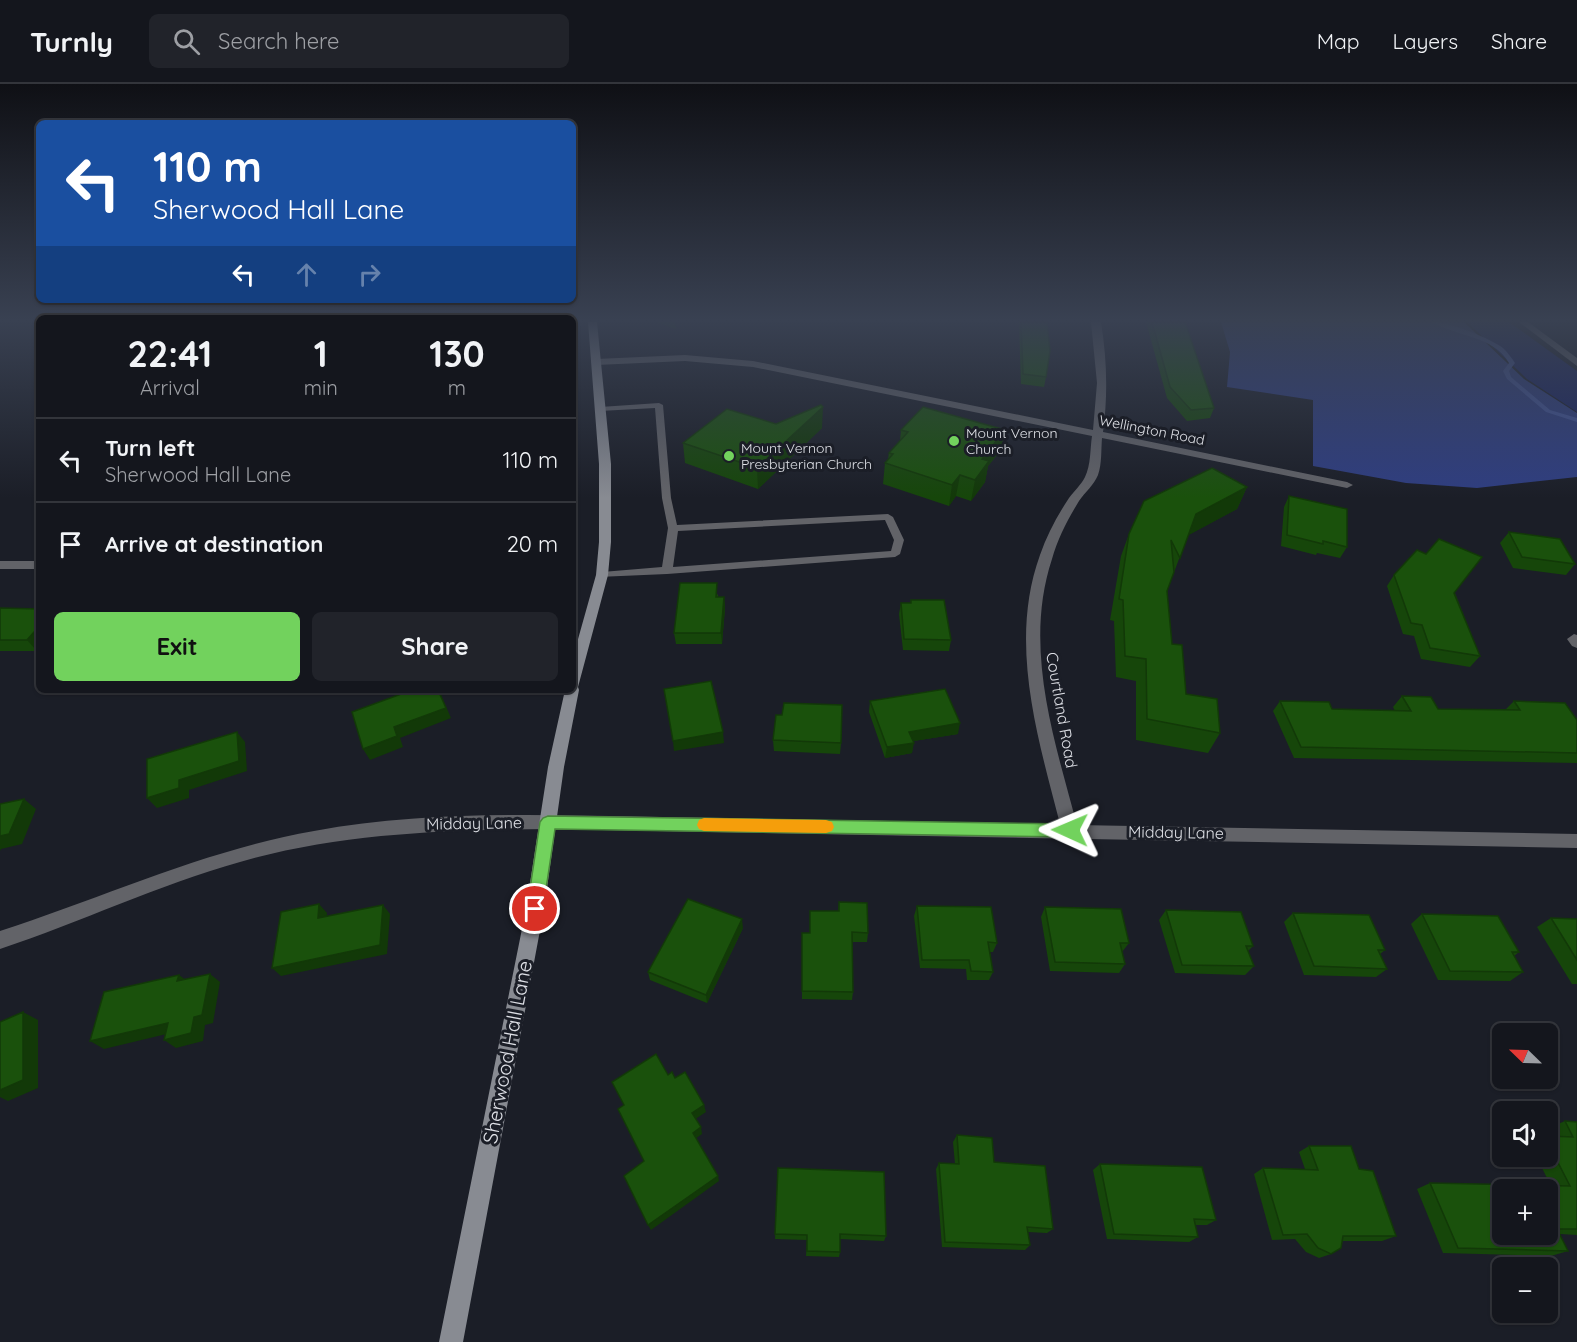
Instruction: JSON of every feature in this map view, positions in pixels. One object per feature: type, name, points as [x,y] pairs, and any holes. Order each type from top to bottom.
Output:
[{"type":"main road","points":[[576,672],[602,575],[605,542],[605,464],[598,381]]},
{"type":"main road","name":"Sherwood Hall Lane","points":[[451,1342],[535,909],[556,767],[571,693]]},
{"type":"street","name":"Wellington Road","points":[[834,381],[1347,485]]},
{"type":"street","name":"Courtland Road","points":[[1070,830],[1047,741],[1036,677],[1033,633],[1035,598],[1045,555],[1065,514],[1092,476],[1103,381]]},
{"type":"street","points":[[0,565],[36,565]]},
{"type":"street","name":"Midday Lane","points":[[0,940],[198,867],[297,840],[399,825],[548,822],[1577,841]]},
{"type":"lane","points":[[600,409],[659,405],[663,431],[668,512],[673,528],[667,571]]},
{"type":"lane","points":[[602,575],[895,554],[899,540],[888,517],[673,528]]},
{"type":"shaded area","points":[[1228,381],[1527,381],[1577,413],[1577,477],[1477,488],[1406,483],[1313,466],[1313,400],[1227,387]]},
{"type":"shaded area","points":[[1530,381],[1577,381],[1577,412]]},
{"type":"building","points":[[1168,381],[1205,381],[1214,408],[1191,410],[1170,387]]},
{"type":"building","points":[[821,405],[823,407],[757,468],[683,443],[727,409],[776,424]]},
{"type":"building","points":[[923,407],[1005,430],[982,459],[989,461],[975,480],[960,475],[952,485],[885,463],[893,454],[889,453],[908,432],[901,430]]},
{"type":"building","points":[[1212,468],[1247,487],[1196,514],[1180,558],[1171,540],[1174,572],[1167,591],[1172,644],[1182,645],[1186,694],[1217,699],[1220,733],[1147,719],[1146,659],[1125,656],[1123,600],[1119,599],[1129,534],[1144,501]]},
{"type":"building","points":[[1289,496],[1347,509],[1347,547],[1287,535]]},
{"type":"building","points":[[1509,532],[1560,539],[1575,564],[1522,557]]},
{"type":"building","points":[[1439,539],[1482,557],[1454,593],[1480,656],[1430,648],[1422,625],[1411,623],[1394,575],[1417,550],[1426,554]]},
{"type":"building","points":[[680,583],[717,583],[716,597],[724,597],[721,633],[674,633]]},
{"type":"building","points":[[911,600],[944,600],[951,640],[904,639],[901,603],[911,603]]},
{"type":"building","points":[[0,608],[36,609],[36,632],[27,640],[0,640]]},
{"type":"building","points":[[711,681],[723,732],[673,741],[664,689]]},
{"type":"building","points":[[945,689],[960,723],[909,732],[914,743],[887,747],[870,701]]},
{"type":"building","points":[[404,693],[439,693],[446,708],[394,727],[397,736],[363,749],[352,712]]},
{"type":"building","points":[[1402,696],[1431,697],[1438,709],[1520,710],[1514,701],[1565,703],[1577,720],[1577,753],[1301,747],[1280,701],[1329,702],[1332,709],[1411,711]]},
{"type":"building","points":[[784,703],[842,705],[841,743],[773,740],[776,715],[782,715]]},
{"type":"building","points":[[237,732],[239,761],[179,780],[179,788],[147,798],[147,759]]},
{"type":"building","points":[[24,799],[9,834],[0,836],[0,804]]},
{"type":"building","points":[[688,899],[742,919],[706,995],[648,972]]},
{"type":"building","points":[[839,902],[867,903],[868,933],[852,932],[853,992],[802,991],[802,933],[810,933],[810,911],[839,911]]},
{"type":"building","points":[[319,904],[318,918],[383,905],[380,945],[272,968],[281,912]]},
{"type":"building","points":[[917,906],[991,907],[997,943],[988,942],[993,972],[971,971],[969,960],[922,960]]},
{"type":"building","points":[[1045,907],[1121,909],[1129,943],[1120,943],[1125,964],[1055,962]]},
{"type":"building","points":[[1166,910],[1241,912],[1253,946],[1246,946],[1254,966],[1182,965]]},
{"type":"building","points":[[1293,913],[1369,915],[1385,950],[1378,950],[1387,969],[1314,966]]},
{"type":"building","points":[[1422,914],[1498,916],[1519,952],[1512,952],[1523,972],[1450,971]]},
{"type":"building","points":[[1551,918],[1577,919],[1577,960]]},
{"type":"building","points":[[210,974],[202,1015],[194,1017],[191,1033],[164,1040],[168,1023],[90,1041],[104,992],[179,975],[177,981]]},
{"type":"building","points":[[23,1012],[23,1080],[0,1090],[0,1022]]},
{"type":"building","points":[[656,1054],[668,1075],[672,1072],[675,1078],[685,1072],[704,1105],[692,1113],[701,1127],[693,1133],[718,1176],[648,1225],[624,1176],[644,1161],[618,1109],[624,1105],[612,1082]]},
{"type":"building","points":[[1565,1121],[1577,1122],[1577,1229],[1558,1229],[1558,1186],[1570,1186],[1558,1163],[1558,1136],[1573,1137]]},
{"type":"building","points":[[957,1135],[992,1138],[994,1162],[1045,1166],[1053,1229],[1027,1227],[1030,1245],[945,1242],[939,1163],[959,1164]]},
{"type":"building","points":[[1309,1146],[1351,1146],[1359,1169],[1373,1171],[1396,1236],[1343,1236],[1341,1248],[1331,1254],[1318,1248],[1307,1234],[1283,1235],[1263,1168],[1318,1170]]},
{"type":"building","points":[[1100,1164],[1202,1167],[1216,1220],[1194,1219],[1198,1237],[1114,1234]]},
{"type":"building","points":[[778,1168],[884,1172],[886,1236],[840,1234],[840,1252],[807,1251],[807,1235],[775,1234]]},
{"type":"building","points":[[1430,1183],[1492,1184],[1492,1245],[1558,1245],[1558,1231],[1568,1251],[1458,1248]]},
{"type":"waterway","points":[[1512,381],[1548,411],[1577,420]]},
{"type":"slow traffic","points":[[704,825],[826,827]]},
{"type":"place","name":"Mount Vernon Church","points":[[954,441]]},
{"type":"place","name":"Mount Vernon Presbyterian Church","points":[[729,456]]},
{"type":"route","points":[[535,909],[548,822],[1070,830]]}]
